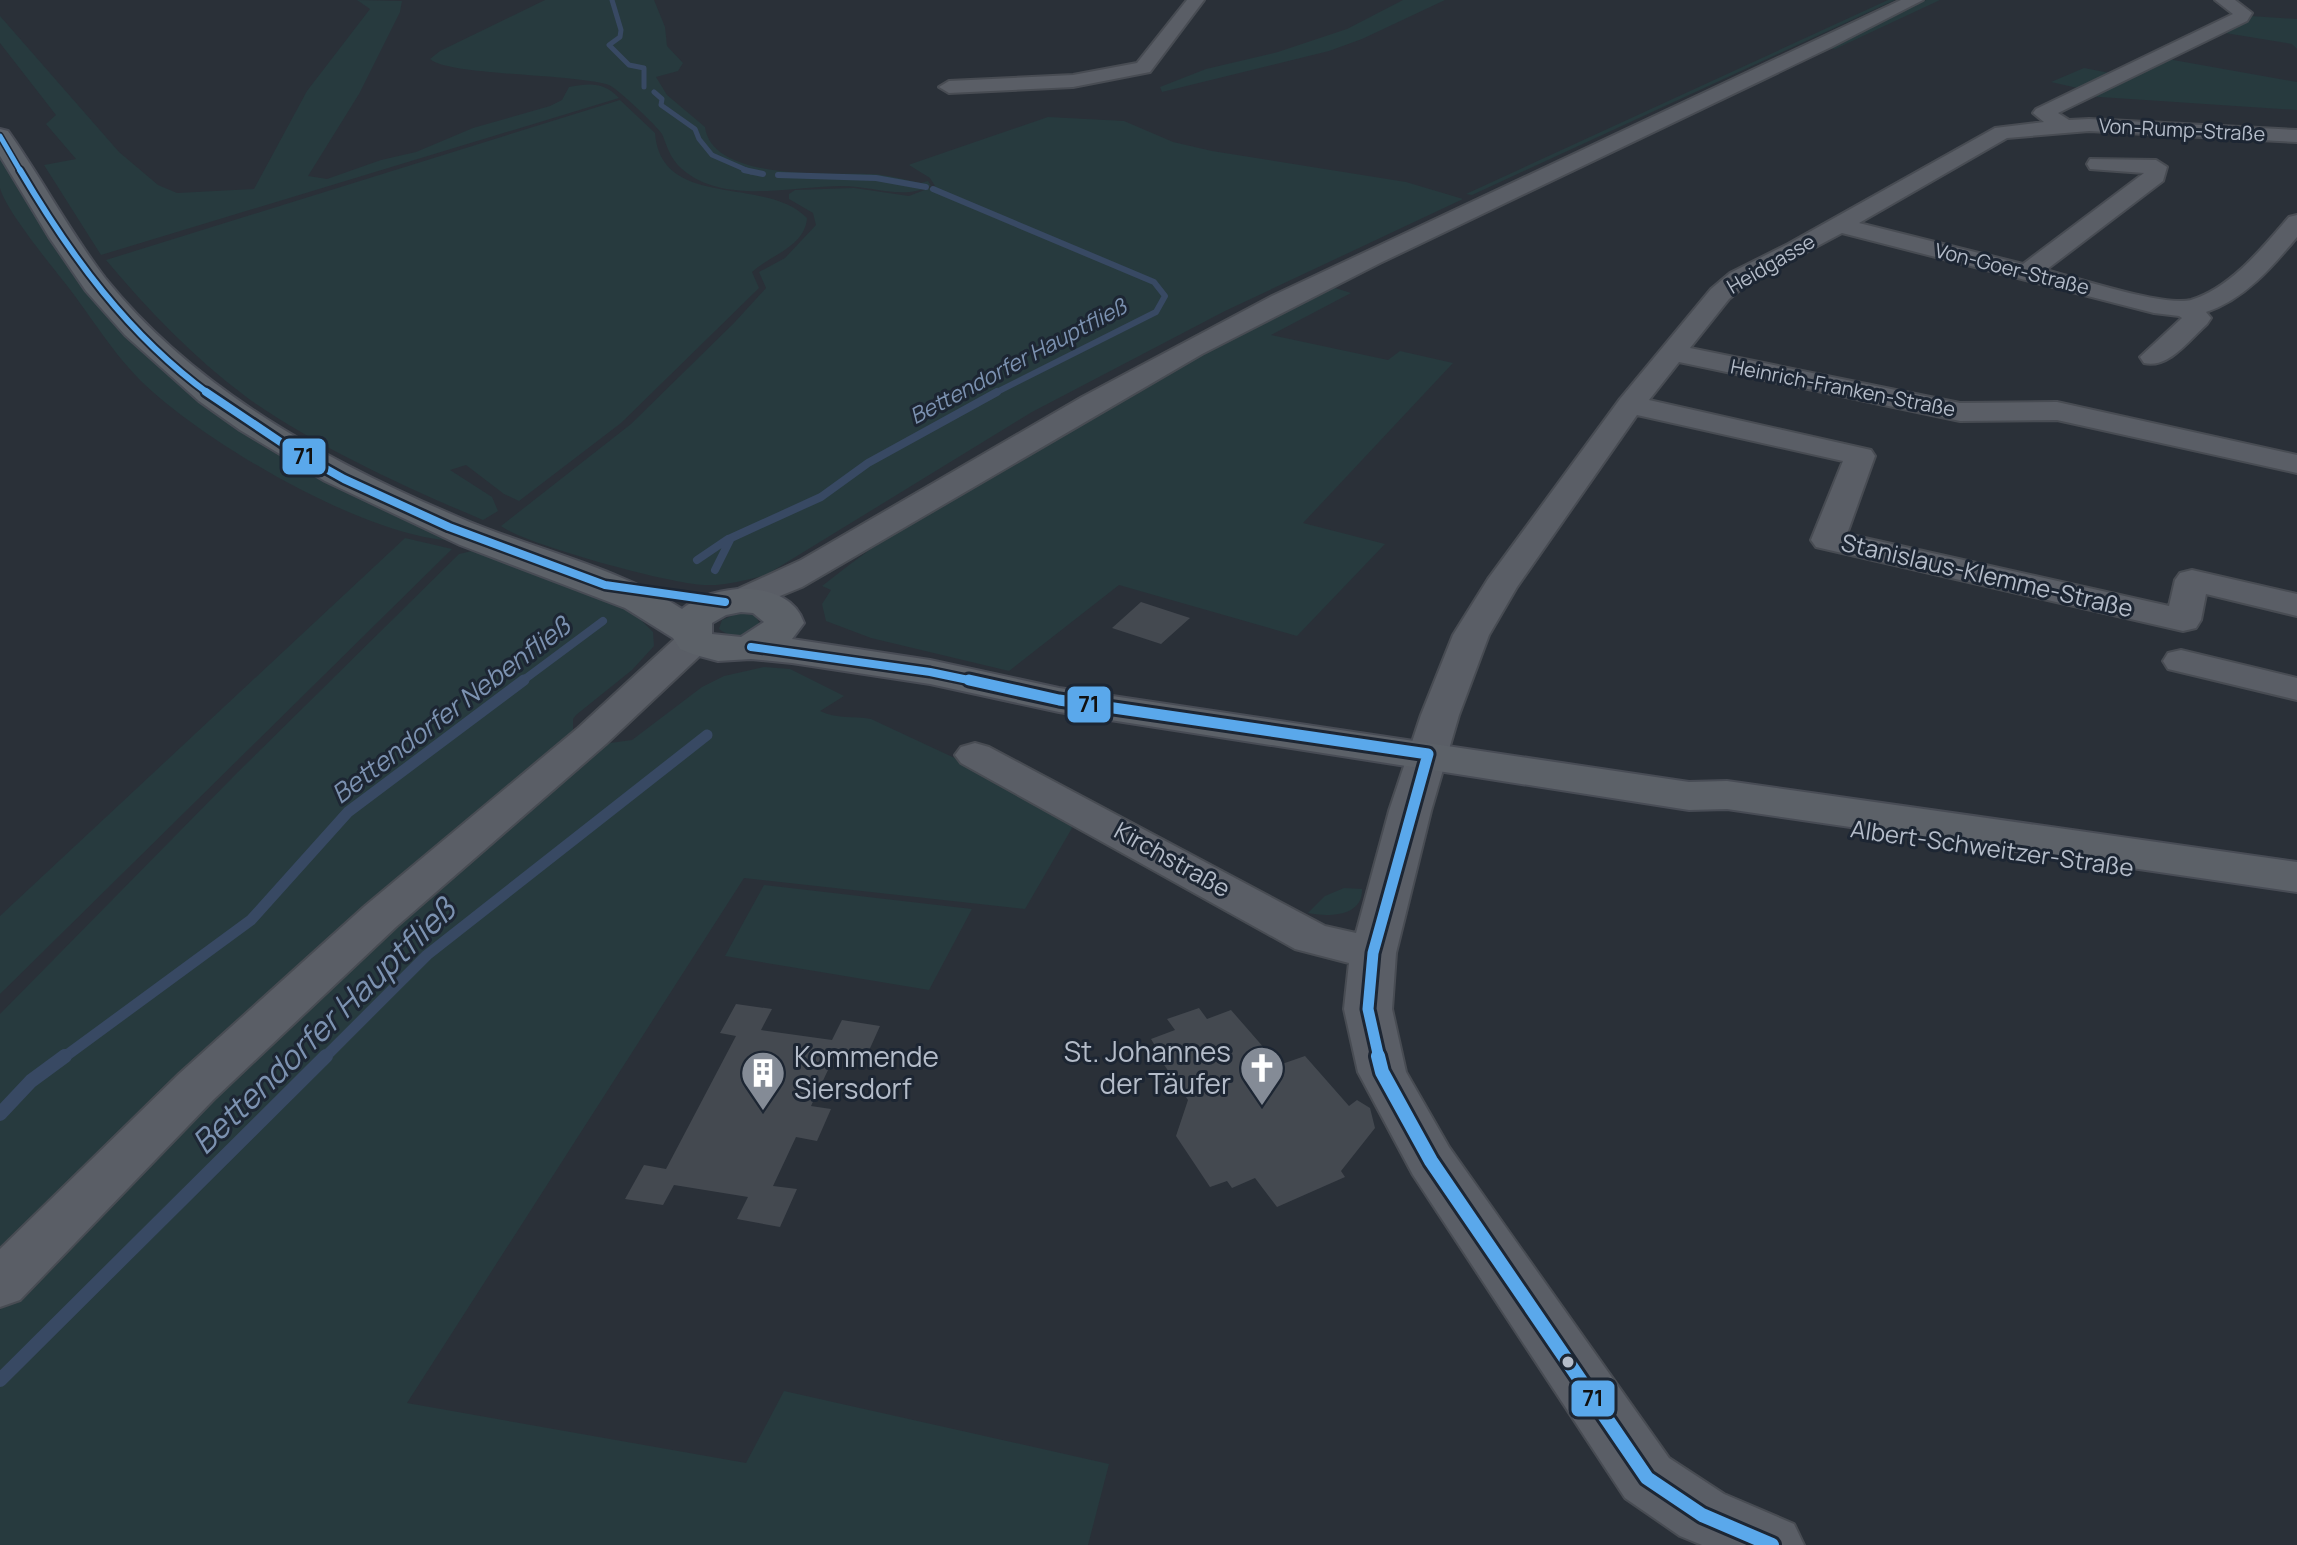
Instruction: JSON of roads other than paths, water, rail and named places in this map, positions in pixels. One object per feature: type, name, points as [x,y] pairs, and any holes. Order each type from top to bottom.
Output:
[{"type":"main road","points":[[0,136],[80,264],[134,328],[202,390],[281,444],[371,491],[475,538],[605,585]]},
{"type":"main road","name":"Albert-Schweitzer-Straße","points":[[605,585],[762,602],[782,618],[930,672]]},
{"type":"main road","name":"Albert-Schweitzer-Straße","points":[[605,585],[673,619],[713,649],[801,652],[930,672],[1059,700],[1689,796],[1744,813],[2297,895]]},
{"type":"main road","points":[[692,636],[690,622],[699,614],[733,601]]},
{"type":"main road","points":[[742,649],[776,635],[782,618]]},
{"type":"main road","name":"Albert-Schweitzer-Straße","points":[[1689,796],[1737,796],[2297,877]]},
{"type":"street","points":[[949,87],[1073,81],[1143,68],[1196,0]]},
{"type":"street","points":[[733,601],[764,592],[854,544],[1036,435],[1193,348],[1432,229],[1915,0]]},
{"type":"street","points":[[2068,126],[2043,113],[2241,17],[2243,13],[2223,0]]},
{"type":"street","name":"Von-Rump-Straße","points":[[2068,126],[2133,126],[2295,139]]},
{"type":"street","name":"Heidgasse","points":[[1428,754],[1471,635],[1500,586],[1630,405],[1729,286],[1991,137],[2002,132],[2068,126]]},
{"type":"street","points":[[2027,273],[2155,176],[2156,167],[2098,164]]},
{"type":"street","points":[[2187,309],[2202,306],[2276,264],[2297,222]]},
{"type":"street","name":"Von-Goer-Straße","points":[[1837,225],[2154,305],[2187,309]]},
{"type":"street","points":[[2154,357],[2198,318],[2187,309]]},
{"type":"street","name":"Heinrich-Franken-Straße","points":[[1673,353],[1960,412],[2057,411],[2297,464]]},
{"type":"street","name":"Stanislaus-Klemme-Straße","points":[[1630,405],[1860,456],[1828,540],[2183,620]]},
{"type":"street","points":[[782,618],[854,544]]},
{"type":"street","points":[[2297,605],[2193,573],[2183,620],[2180,675],[2297,689]]},
{"type":"street","points":[[0,1284],[219,1065],[381,916],[592,736],[692,636]]},
{"type":"street","points":[[592,736],[742,649]]},
{"type":"street","points":[[1428,754],[1373,953],[1368,1009],[1382,1072],[1431,1161],[1647,1478],[1698,1530],[1772,1545]]},
{"type":"street","name":"Kirchstraße","points":[[975,755],[1311,938],[1373,953]]},
{"type":"waterway","name":"Bettendorfer Hauptfließ","points":[[612,0],[621,30],[620,37],[609,45],[629,65],[644,68],[644,87]]},
{"type":"waterway","name":"Bettendorfer Hauptfließ","points":[[654,92],[662,99],[661,105],[695,129],[712,155],[749,171]]},
{"type":"waterway","name":"Bettendorfer Hauptfließ","points":[[744,170],[749,171]]},
{"type":"waterway","name":"Bettendorfer Hauptfließ","points":[[749,171],[763,174]]},
{"type":"waterway","name":"Bettendorfer Hauptfließ","points":[[778,175],[876,178],[926,187]]},
{"type":"waterway","name":"Bettendorfer Hauptfließ","points":[[933,189],[1154,282],[1165,296],[1156,312],[993,394]]},
{"type":"waterway","name":"Bettendorfer Hauptfließ","points":[[715,570],[731,538],[821,497],[868,463],[997,392]]},
{"type":"waterway","name":"Bettendorfer Nebenfließ","points":[[697,560],[728,539]]},
{"type":"waterway","name":"Bettendorfer Nebenfließ","points":[[521,682],[603,621]]},
{"type":"waterway","name":"Bettendorfer Nebenfließ","points":[[63,1058],[251,920],[348,812],[524,680]]},
{"type":"waterway","name":"Bettendorfer Hauptfließ","points":[[326,1056],[427,955],[707,735]]},
{"type":"waterway","name":"Bettendorfer Nebenfließ","points":[[0,1114],[31,1081],[65,1056]]},
{"type":"waterway","name":"Bettendorfer Hauptfließ","points":[[0,1380],[326,1056]]},
{"type":"place","name":"St. Johannes der Täufer","points":[[1262,1107]]},
{"type":"place","name":"Kommende Siersdorf","points":[[763,1112]]}]
